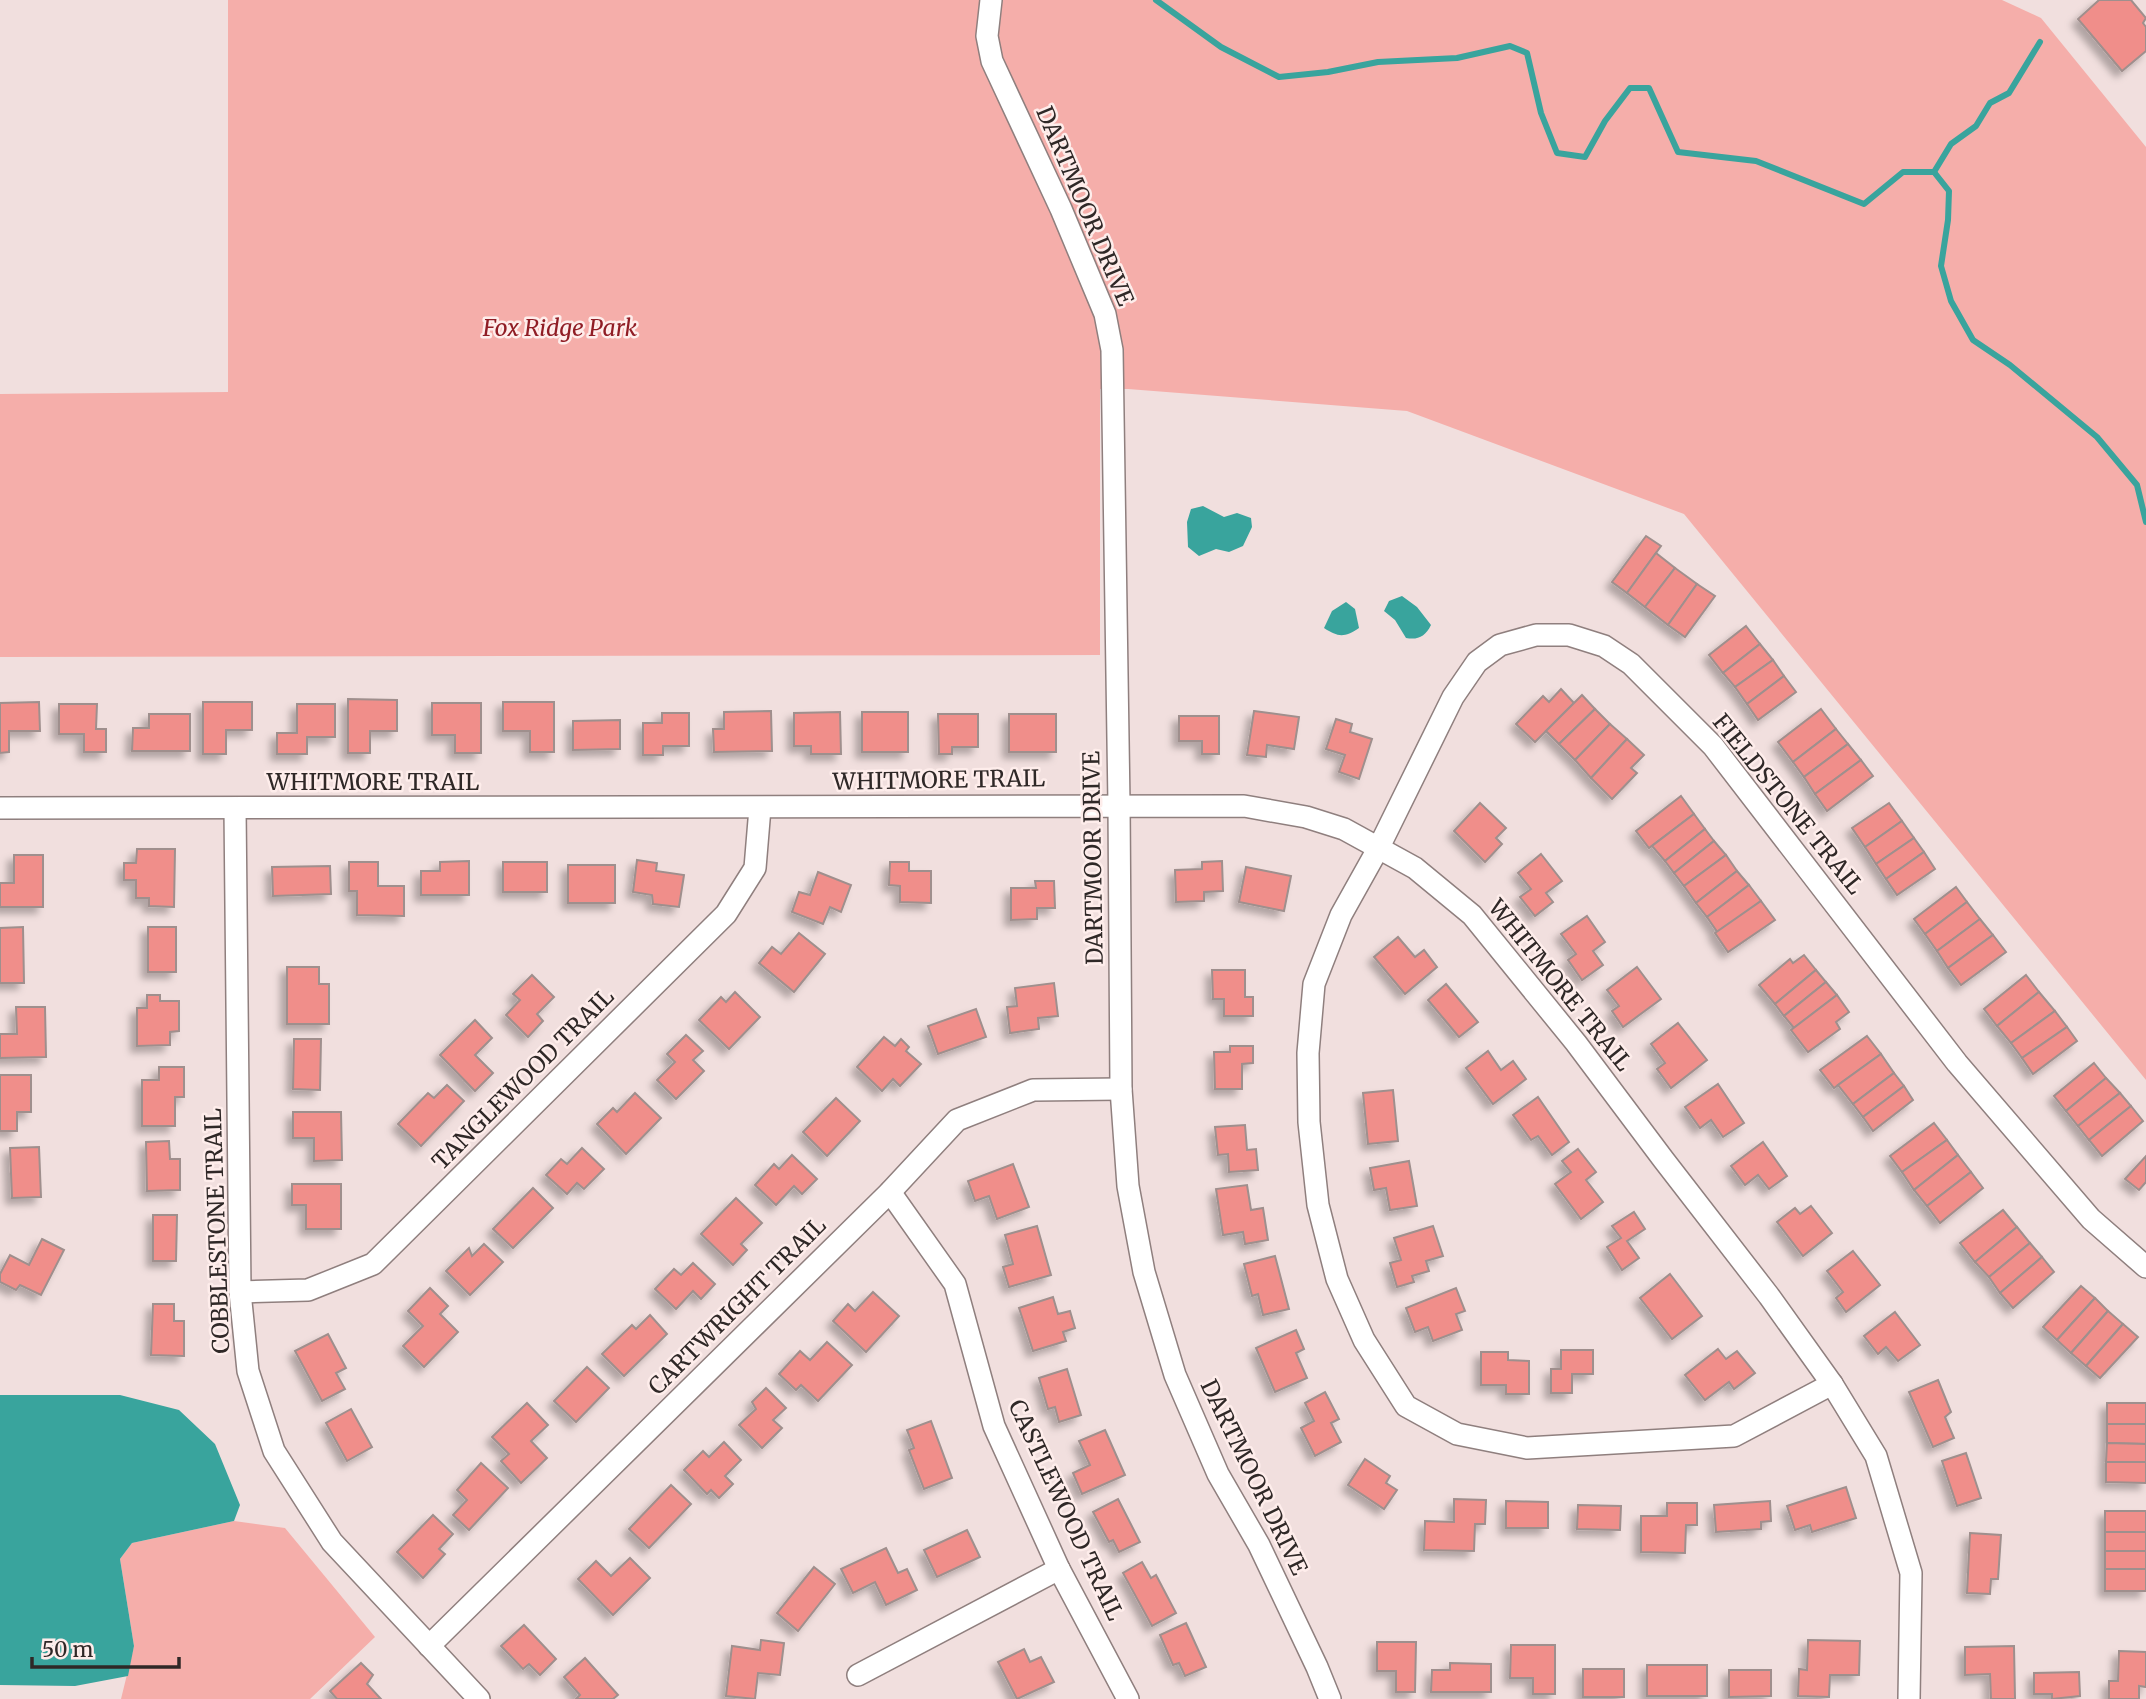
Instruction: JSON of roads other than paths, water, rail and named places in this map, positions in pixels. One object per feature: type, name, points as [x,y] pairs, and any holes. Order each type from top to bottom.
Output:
[{"type":"street","name":"DARTMOOR DRIVE","points":[[991,0],[987,36],[992,61],[1061,209],[1105,314],[1112,350],[1121,1089],[1130,1199],[1144,1272],[1175,1375],[1218,1474],[1259,1545],[1318,1667],[1330,1699]]},
{"type":"street","name":"FIELDSTONE TRAIL","points":[[1832,1384],[1734,1436],[1527,1448],[1457,1434],[1406,1406],[1364,1340],[1336,1279],[1318,1205],[1309,1122],[1308,1053],[1314,984],[1341,915],[1379,847],[1453,697],[1477,662],[1500,645],[1536,635],[1569,635],[1604,646],[1631,664],[1713,746],[1957,1063],[2091,1219],[2146,1267]]},
{"type":"street","name":"WHITMORE TRAIL","points":[[0,808],[760,808],[1119,804],[1244,806],[1306,817],[1344,829],[1415,868],[1472,915],[1576,1043],[1769,1296],[1832,1384],[1876,1455],[1911,1573],[1909,1699]]},
{"type":"street","name":"COBBLESTONE TRAIL","points":[[235,808],[240,1292],[248,1371],[274,1451],[332,1542],[479,1699]]},
{"type":"street","name":"TANGLEWOOD TRAIL","points":[[240,1292],[308,1290],[373,1264],[726,914],[755,868],[760,808]]},
{"type":"street","name":"CARTWRIGHT TRAIL","points":[[429,1646],[890,1192],[957,1120],[1034,1090],[1121,1089]]},
{"type":"street","name":"CASTLEWOOD TRAIL","points":[[890,1192],[955,1284],[994,1426],[1059,1569],[1128,1699]]},
{"type":"street","points":[[858,1675],[1059,1569]]},
{"type":"water","points":[[1203,506],[1224,517],[1237,513],[1251,518],[1252,527],[1243,546],[1229,552],[1216,549],[1199,556],[1188,547],[1187,522],[1191,509]]},
{"type":"water","points":[[1402,596],[1417,607],[1431,625],[1421,637],[1406,638],[1395,620],[1384,611],[1389,601]]},
{"type":"water","points":[[1346,602],[1355,609],[1359,628],[1341,635],[1324,628],[1332,611]]},
{"type":"water","points":[[0,1395],[120,1395],[179,1410],[215,1444],[240,1505],[234,1521],[132,1543],[120,1559],[134,1646],[128,1676],[75,1686],[0,1685]]},
{"type":"waterway","points":[[1156,0],[1221,47],[1279,77],[1328,72],[1378,62],[1457,58],[1510,46],[1527,53],[1541,113],[1557,153],[1585,157],[1605,121],[1630,88],[1649,88],[1678,152],[1756,161],[1864,204],[1903,172],[1934,172],[1949,191],[1941,266],[1951,301],[1973,340],[2010,365],[2097,437],[2137,485],[2146,522]]},
{"type":"waterway","points":[[1934,172],[1951,144],[1976,126],[1990,103],[2009,93],[2040,42]]},
{"type":"park label","name":"Fox Ridge Park","points":[[560,328]]}]
